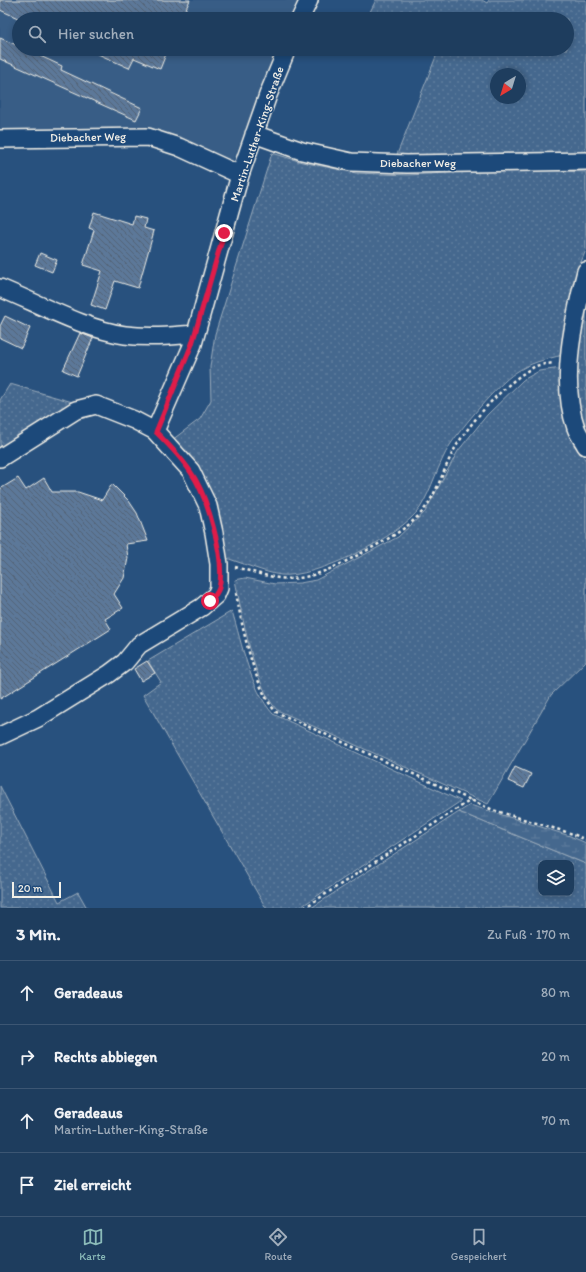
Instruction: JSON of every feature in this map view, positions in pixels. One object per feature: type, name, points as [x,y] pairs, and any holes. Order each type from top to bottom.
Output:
[{"type":"street","points":[[303,12],[309,0]]},
{"type":"street","name":"Martin-Luther-King-Straße","points":[[156,432],[195,334],[240,174],[284,56]]},
{"type":"street","name":"Diebacher Weg","points":[[254,134],[302,151],[351,162],[407,164],[586,161]]},
{"type":"street","name":"Diebacher Weg","points":[[0,139],[148,137],[179,147],[240,174]]},
{"type":"street","points":[[586,271],[568,360],[571,403],[576,428],[586,446]]},
{"type":"street","points":[[0,288],[99,329],[124,335],[158,337],[195,334]]},
{"type":"street","points":[[0,458],[76,410],[85,406],[96,405],[116,411],[156,432],[191,471],[208,506],[219,564],[219,588],[216,595],[202,607],[139,645],[125,662],[109,674],[38,718],[0,736]]},
{"type":"path","points":[[219,564],[280,578],[299,578],[317,574],[342,564],[397,535],[423,510],[435,490],[455,448],[504,389],[519,376],[537,366],[568,360]]},
{"type":"path","points":[[234,589],[260,687],[267,703],[276,712],[493,810],[573,834],[586,840]]},
{"type":"path","points":[[304,908],[471,800]]},
{"type":"shaded area","points":[[0,0],[299,0],[294,12],[12,12],[12,56],[276,56],[231,165],[166,137],[0,135]]},
{"type":"green space","points":[[376,0],[482,0],[487,3],[489,0],[586,0],[586,156],[520,153],[396,157],[436,56],[574,56],[574,12],[370,12]]},
{"type":"green space","points":[[272,153],[302,162],[356,173],[408,175],[525,169],[586,172],[586,250],[581,262],[563,355],[538,362],[520,370],[507,379],[490,396],[471,417],[450,445],[420,508],[410,519],[395,531],[377,543],[335,563],[296,574],[281,575],[260,570],[223,557],[172,440],[200,419],[211,400],[210,367],[215,334]]},
{"type":"green space","points":[[586,292],[586,439],[573,402],[578,326]]},
{"type":"green space","points":[[562,368],[578,447],[586,461],[586,661],[551,695],[488,804],[277,710],[269,699],[255,667],[245,630],[235,580],[245,578],[275,584],[300,583],[316,580],[398,537],[425,512],[458,451],[487,415],[523,380],[539,371]]},
{"type":"green space","points":[[10,384],[76,403],[0,450],[0,400]]},
{"type":"green space","points":[[232,611],[243,651],[258,692],[273,714],[461,801],[299,908],[266,908],[143,695],[161,682],[148,661]]},
{"type":"green space","points":[[0,786],[59,902],[78,892],[87,908],[0,908]]},
{"type":"green space","points":[[470,805],[570,836],[586,843],[586,864],[459,812]]},
{"type":"green space","points":[[459,812],[586,864],[586,908],[311,908]]},
{"type":"building","points":[[0,0],[190,0],[184,12],[12,12],[12,15],[0,10]]},
{"type":"building","points":[[0,38],[12,43],[12,56],[40,56],[62,66],[61,70],[142,108],[136,120],[0,59]]},
{"type":"building","points":[[102,56],[165,56],[160,69],[134,58],[129,68]]},
{"type":"building","points":[[94,212],[132,224],[134,216],[146,219],[144,228],[154,231],[138,288],[115,281],[105,310],[91,305],[102,271],[83,265],[94,230],[89,228]]},
{"type":"building","points":[[40,253],[57,260],[52,272],[35,265]]},
{"type":"building","points":[[5,316],[30,328],[21,348],[0,338],[0,326]]},
{"type":"building","points":[[80,333],[93,338],[77,376],[63,370]]},
{"type":"building","points":[[18,478],[26,490],[44,478],[52,492],[78,492],[102,500],[112,484],[129,501],[137,513],[148,541],[126,544],[128,558],[124,578],[114,594],[123,608],[105,619],[111,629],[0,699],[0,489]]},
{"type":"building","points":[[147,661],[155,673],[141,681],[134,669]]},
{"type":"building","points":[[515,767],[531,774],[524,788],[508,781]]},
{"type":"route","points":[[210,601],[216,595],[219,588],[220,578],[214,533],[208,506],[191,471],[156,432],[192,344],[224,233]]}]
